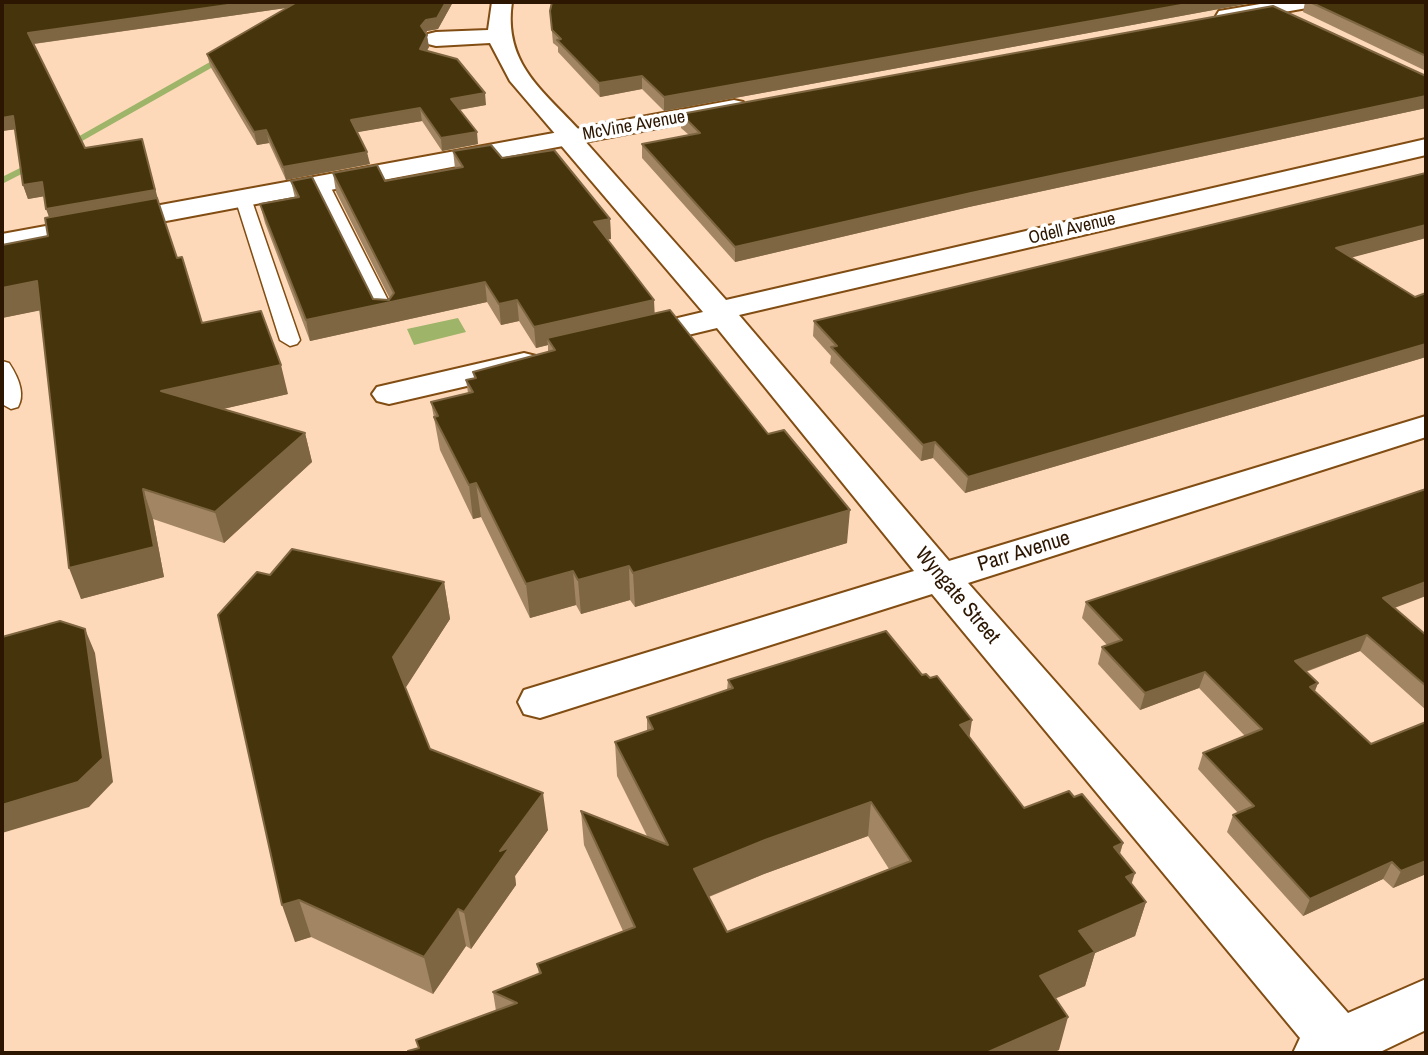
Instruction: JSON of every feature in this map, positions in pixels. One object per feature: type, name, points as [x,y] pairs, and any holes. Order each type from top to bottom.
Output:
[{"type":"street","points":[[436,39],[498,36],[502,2]]},
{"type":"street","points":[[1204,21],[1266,5],[1308,13]]},
{"type":"street","name":"Wyngate Street","points":[[498,36],[504,55],[517,73],[1336,1050]]},
{"type":"street","name":"McVine Avenue","points":[[2,243],[751,104]]},
{"type":"street","name":"Odell Avenue","points":[[602,345],[721,314],[1426,147]]},
{"type":"street","points":[[389,394],[548,358]]},
{"type":"street","name":"Parr Avenue","points":[[540,702],[1426,426]]},
{"type":"street","points":[[1336,1050],[1426,1003]]},
{"type":"lane","points":[[321,184],[386,314]]},
{"type":"lane","points":[[243,198],[290,340]]},
{"type":"lane","points":[[2,367],[9,379],[11,403]]},
{"type":"shaded area","points":[[458,318],[466,332],[414,345],[407,329]]},
{"type":"building","points":[[2,2],[249,2],[28,33],[85,148],[142,139],[155,190],[46,209],[42,182],[23,185],[13,116],[2,118]]},
{"type":"building","points":[[297,2],[446,2],[437,18],[426,20],[421,26],[427,35],[420,49],[457,59],[485,93],[451,99],[477,132],[441,138],[420,108],[351,120],[367,152],[283,167],[266,130],[254,132],[207,54]]},
{"type":"building","points":[[552,2],[1198,2],[664,97],[642,76],[599,83],[557,40],[561,39],[552,30]]},
{"type":"building","points":[[1310,2],[1426,2],[1426,56]]},
{"type":"building","points":[[1273,6],[1426,76],[1426,96],[971,193],[735,247],[642,144],[700,133],[681,114]]},
{"type":"building","points":[[491,145],[502,158],[554,150],[610,219],[594,222],[654,300],[534,327],[517,300],[499,304],[485,282],[306,320],[260,204],[299,197],[291,181],[312,177],[373,299],[389,300],[394,293],[333,173],[377,165],[385,181],[463,167],[453,151]]},
{"type":"building","points":[[1426,173],[1426,225],[1336,248],[1415,297],[1426,293],[1426,344],[968,477],[935,442],[923,445],[831,347],[837,346],[814,321]]},
{"type":"building","points":[[157,198],[177,258],[182,257],[202,323],[261,311],[281,365],[161,391],[305,433],[215,512],[143,489],[154,547],[69,568],[37,281],[2,288],[2,245],[48,236],[45,218]]},
{"type":"building","points":[[670,310],[768,434],[784,430],[850,510],[633,573],[629,566],[578,580],[573,571],[526,584],[476,483],[469,485],[434,417],[438,416],[431,402],[473,392],[466,380],[476,378],[473,372],[555,350],[547,338]]},
{"type":"building","points":[[1426,489],[1426,582],[1383,598],[1426,635],[1426,686],[1367,635],[1295,661],[1318,683],[1310,687],[1371,744],[1426,722],[1426,861],[1401,871],[1392,862],[1310,899],[1233,815],[1254,806],[1203,753],[1262,729],[1205,672],[1145,693],[1102,647],[1122,640],[1086,602]]},
{"type":"building","points":[[292,549],[444,582],[393,657],[430,749],[543,793],[500,851],[510,847],[464,912],[458,909],[424,957],[299,900],[282,905],[218,615],[257,572],[270,575]]},
{"type":"building","points":[[60,621],[85,629],[103,758],[78,782],[2,805],[2,637]]},
{"type":"building","points":[[886,631],[922,675],[926,674],[930,678],[937,676],[972,720],[960,725],[1024,808],[1069,791],[1074,797],[1082,794],[1123,843],[1114,847],[1135,873],[1126,877],[1146,902],[1079,931],[1095,952],[1040,976],[1068,1017],[986,1053],[409,1053],[408,1051],[419,1048],[416,1040],[517,1003],[493,992],[541,973],[537,964],[635,927],[581,811],[668,845],[615,742],[653,729],[647,717],[733,688],[728,680]],"holes":[[[871,802],[911,861],[727,932],[694,869]]]},
{"type":"waterway","points":[[65,147],[224,57]]},
{"type":"waterway","points":[[2,181],[38,162]]}]
